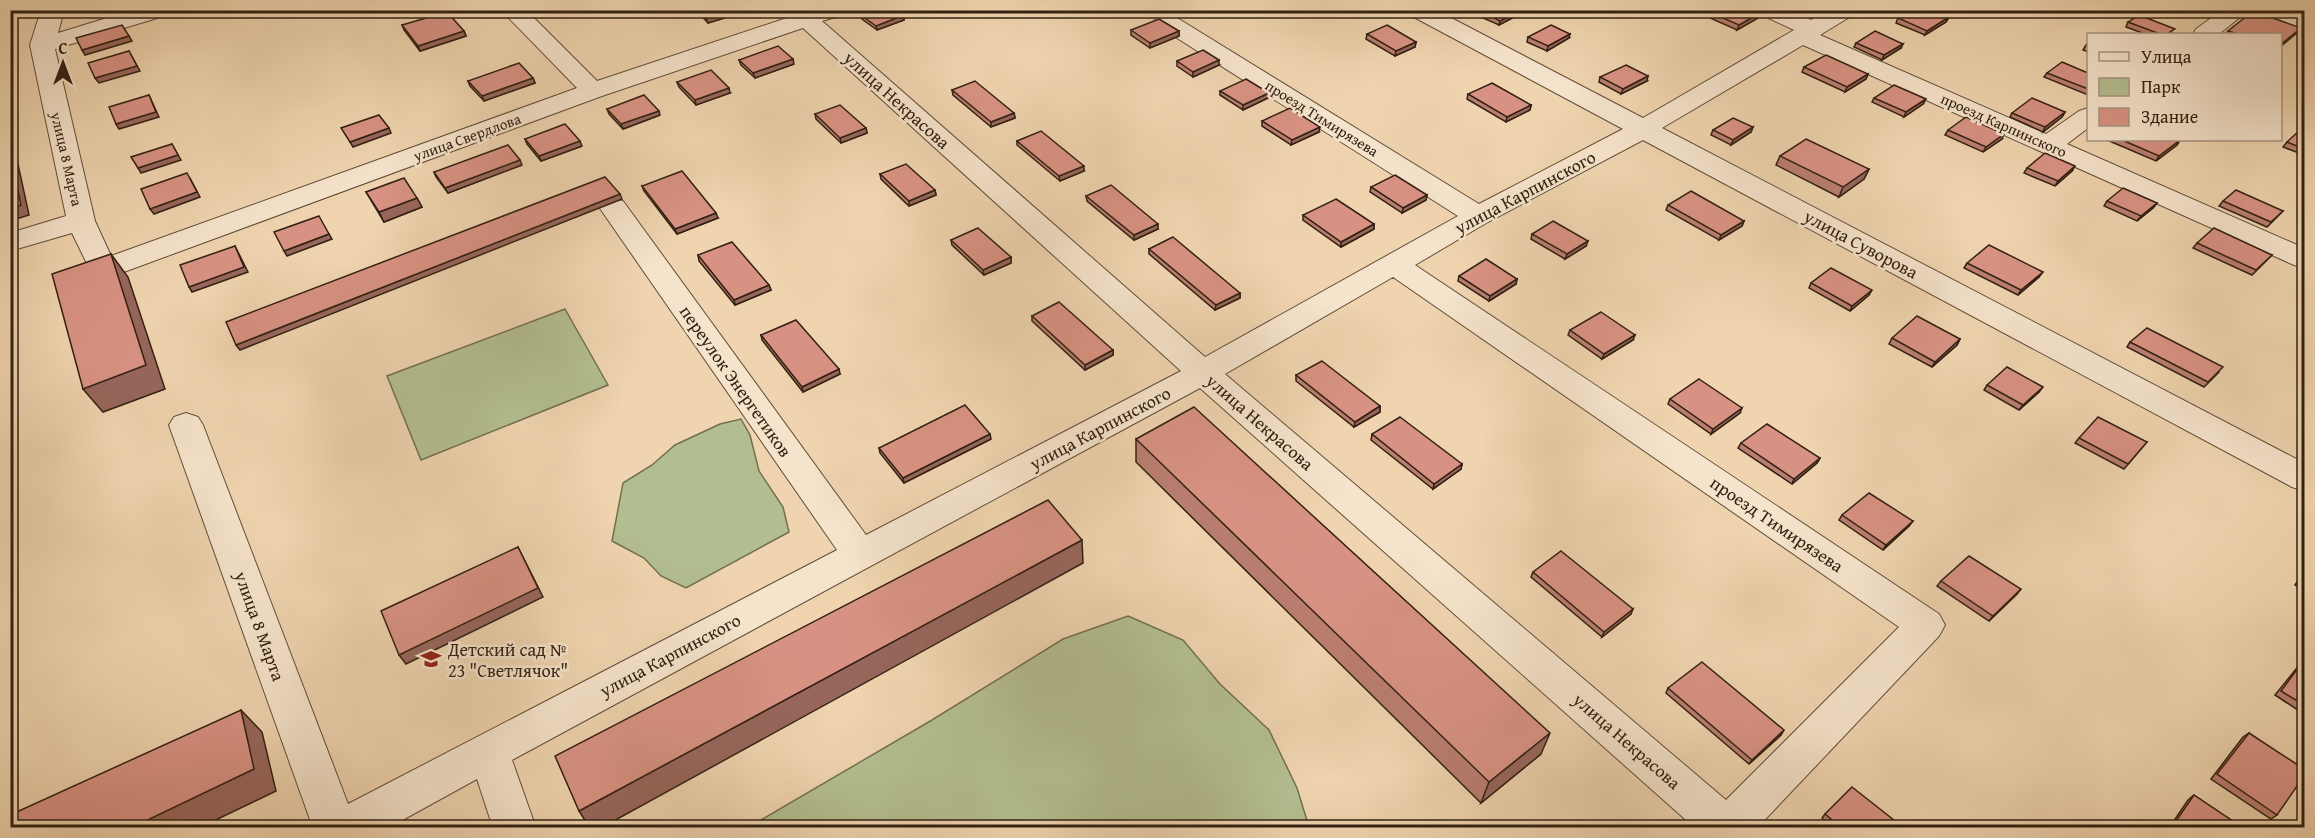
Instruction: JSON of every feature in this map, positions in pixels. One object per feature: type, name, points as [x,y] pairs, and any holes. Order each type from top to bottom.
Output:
[{"type":"street","name":"улица 8 Марта","points":[[53,10],[42,45],[81,221],[103,269]]},
{"type":"street","points":[[42,45],[159,10]]},
{"type":"street","points":[[512,10],[593,91]]},
{"type":"street","name":"улица Суворова","points":[[1418,10],[2304,478]]},
{"type":"street","name":"проезд Карпинского","points":[[1770,10],[1806,32],[2048,145],[2298,247]]},
{"type":"street","name":"улица Карпинского","points":[[345,828],[1203,373],[1479,216],[1643,129],[1845,10]]},
{"type":"street","points":[[2205,33],[2238,10]]},
{"type":"street","points":[[2264,10],[2304,25]]},
{"type":"street","name":"улица Свердлова","points":[[103,269],[593,91],[814,14]]},
{"type":"street","name":"улица Некрасова","points":[[814,14],[1203,373],[1727,828]]},
{"type":"street","name":"проезд Тимирязева","points":[[1166,21],[1479,216]]},
{"type":"street","points":[[2048,145],[2087,117]]},
{"type":"street","name":"переулок Энергетиков","points":[[612,207],[860,555]]},
{"type":"street","points":[[10,242],[81,221]]},
{"type":"street","name":"проезд Тимирязева","points":[[1395,264],[1926,625],[1727,828]]},
{"type":"street","name":"улица 8 Марта","points":[[186,425],[335,828]]},
{"type":"street","points":[[488,752],[514,828]]},
{"type":"green space","points":[[565,309],[608,385],[421,460],[387,376]]},
{"type":"green space","points":[[741,419],[750,435],[759,471],[783,507],[789,532],[686,588],[661,576],[644,558],[612,541],[623,483],[652,465],[675,445],[720,424]]},
{"type":"green space","points":[[1128,616],[1183,640],[1220,684],[1269,730],[1297,788],[1309,827],[749,827],[932,720],[1063,639]]},
{"type":"building","points":[[699,10],[732,10],[706,18]]},
{"type":"building","points":[[872,10],[898,10],[904,15],[876,26],[861,15]]},
{"type":"building","points":[[1485,10],[1519,11],[1500,21],[1482,12]]},
{"type":"building","points":[[1713,10],[1754,10],[1760,13],[1739,25],[1709,12]]},
{"type":"building","points":[[1912,10],[1932,10],[1949,17],[1927,31],[1898,18]]},
{"type":"building","points":[[2253,11],[2301,28],[2282,43],[2282,33],[2228,31]]},
{"type":"building","points":[[447,12],[464,31],[418,46],[402,25]]},
{"type":"building","points":[[2139,15],[2175,29],[2169,33],[2157,33],[2128,22]]},
{"type":"building","points":[[1159,19],[1179,31],[1150,43],[1131,30]]},
{"type":"building","points":[[122,25],[129,36],[82,50],[76,38]]},
{"type":"building","points":[[1387,25],[1416,42],[1396,51],[1367,34]]},
{"type":"building","points":[[1551,25],[1570,34],[1548,46],[1528,37]]},
{"type":"building","points":[[1875,31],[1903,44],[1884,55],[1856,43]]},
{"type":"building","points":[[778,46],[793,59],[753,73],[739,60]]},
{"type":"building","points":[[1203,50],[1219,60],[1193,72],[1177,61]]},
{"type":"building","points":[[129,51],[137,66],[95,78],[88,63]]},
{"type":"building","points":[[1826,55],[1868,74],[1847,87],[1804,67]]},
{"type":"building","points":[[2062,62],[2087,73],[2087,89],[2047,73]]},
{"type":"building","points":[[519,63],[533,78],[482,96],[468,81]]},
{"type":"building","points":[[1626,65],[1648,76],[1623,89],[1600,77]]},
{"type":"building","points":[[711,70],[729,88],[695,100],[677,82]]},
{"type":"building","points":[[1246,79],[1269,93],[1243,105],[1220,91]]},
{"type":"building","points":[[975,81],[1014,113],[991,122],[952,90]]},
{"type":"building","points":[[1492,83],[1531,105],[1507,117],[1468,94]]},
{"type":"building","points":[[1894,85],[1926,99],[1906,112],[1874,98]]},
{"type":"building","points":[[149,95],[156,112],[116,124],[109,107]]},
{"type":"building","points":[[644,95],[659,111],[621,124],[607,109]]},
{"type":"building","points":[[2032,98],[2065,112],[2045,127],[2012,113]]},
{"type":"building","points":[[840,105],[866,128],[840,138],[815,114]]},
{"type":"building","points":[[1290,108],[1320,127],[1292,140],[1262,121]]},
{"type":"building","points":[[379,115],[389,128],[350,142],[341,128]]},
{"type":"building","points":[[1966,117],[2004,134],[1986,147],[1948,130]]},
{"type":"building","points":[[1733,118],[1753,127],[1733,140],[1713,130]]},
{"type":"building","points":[[565,124],[580,141],[539,156],[525,139]]},
{"type":"building","points":[[2301,129],[2304,131],[2304,149],[2287,142]]},
{"type":"building","points":[[1041,131],[1084,166],[1059,176],[1017,141]]},
{"type":"building","points":[[1806,139],[1869,169],[1843,187],[1780,156]]},
{"type":"building","points":[[2124,141],[2179,141],[2159,156]]},
{"type":"building","points":[[172,144],[178,155],[138,168],[131,157]]},
{"type":"building","points":[[508,145],[520,160],[445,188],[434,172]]},
{"type":"building","points":[[10,153],[21,205],[10,209]]},
{"type":"building","points":[[2045,153],[2075,166],[2058,181],[2027,168]]},
{"type":"building","points":[[906,164],[935,190],[909,201],[880,174]]},
{"type":"building","points":[[682,171],[716,213],[675,229],[642,186]]},
{"type":"building","points":[[187,173],[197,192],[150,209],[141,189]]},
{"type":"building","points":[[1395,175],[1427,195],[1403,208],[1371,187]]},
{"type":"building","points":[[605,177],[620,194],[236,345],[226,322]]},
{"type":"building","points":[[404,178],[417,198],[379,212],[366,192]]},
{"type":"building","points":[[1111,185],[1158,224],[1134,235],[1086,196]]},
{"type":"building","points":[[2123,188],[2157,203],[2141,216],[2107,201]]},
{"type":"building","points":[[2236,190],[2283,211],[2271,222],[2223,201]]},
{"type":"building","points":[[1691,191],[1744,221],[1721,235],[1668,205]]},
{"type":"building","points":[[1336,199],[1374,224],[1341,242],[1303,215]]},
{"type":"building","points":[[319,216],[329,234],[284,251],[274,232]]},
{"type":"building","points":[[1553,221],[1588,241],[1567,254],[1532,234]]},
{"type":"building","points":[[978,228],[1011,257],[983,270],[951,240]]},
{"type":"building","points":[[2214,228],[2272,255],[2256,270],[2197,243]]},
{"type":"building","points":[[1173,237],[1240,293],[1216,305],[1149,249]]},
{"type":"building","points":[[732,242],[769,285],[734,300],[698,255]]},
{"type":"building","points":[[1989,245],[2043,272],[2021,290],[1967,263]]},
{"type":"building","points":[[235,246],[244,267],[189,287],[180,265]]},
{"type":"building","points":[[111,254],[146,365],[83,389],[52,274]]},
{"type":"building","points":[[1486,259],[1517,279],[1490,296],[1459,276]]},
{"type":"building","points":[[1831,268],[1872,290],[1852,306],[1811,283]]},
{"type":"building","points":[[1059,302],[1113,350],[1085,365],[1032,316]]},
{"type":"building","points":[[1601,312],[1635,335],[1604,354],[1570,330]]},
{"type":"building","points":[[1917,316],[1960,339],[1935,362],[1892,338]]},
{"type":"building","points":[[796,320],[839,369],[802,387],[761,335]]},
{"type":"building","points":[[2147,328],[2223,367],[2208,382],[2130,342]]},
{"type":"building","points":[[1322,361],[1380,406],[1355,422],[1296,375]]},
{"type":"building","points":[[2007,367],[2043,387],[2023,405],[1987,385]]},
{"type":"building","points":[[1699,379],[1742,408],[1713,429],[1670,399]]},
{"type":"building","points":[[965,405],[990,434],[903,478],[879,448]]},
{"type":"building","points":[[1194,407],[1550,733],[1489,782],[1136,439]]},
{"type":"building","points":[[1400,417],[1462,464],[1434,484],[1372,434]]},
{"type":"building","points":[[2098,417],[2147,442],[2128,464],[2079,438]]},
{"type":"building","points":[[1767,424],[1820,458],[1794,479],[1741,443]]},
{"type":"building","points":[[1869,493],[1913,521],[1886,545],[1842,515]]},
{"type":"building","points":[[1048,500],[1082,540],[579,811],[555,756]]},
{"type":"building","points":[[518,547],[538,588],[399,655],[381,611]]},
{"type":"building","points":[[1561,551],[1633,609],[1604,632],[1533,572]]},
{"type":"building","points":[[1969,556],[2021,589],[1993,616],[1941,581]]},
{"type":"building","points":[[1702,662],[1784,730],[1752,760],[1668,688]]},
{"type":"building","points":[[2301,664],[2304,666],[2304,705],[2281,691]]},
{"type":"building","points":[[241,710],[254,769],[131,828],[10,828],[10,815]]},
{"type":"building","points":[[2249,733],[2304,769],[2304,776],[2277,815],[2217,774]]},
{"type":"building","points":[[1852,787],[1904,828],[1842,828],[1825,814]]},
{"type":"building","points":[[2194,795],[2243,828],[2171,828]]},
{"type":"place","name":"Детский сад № 23 \"Светлячок\"","points":[[431,659]]}]
